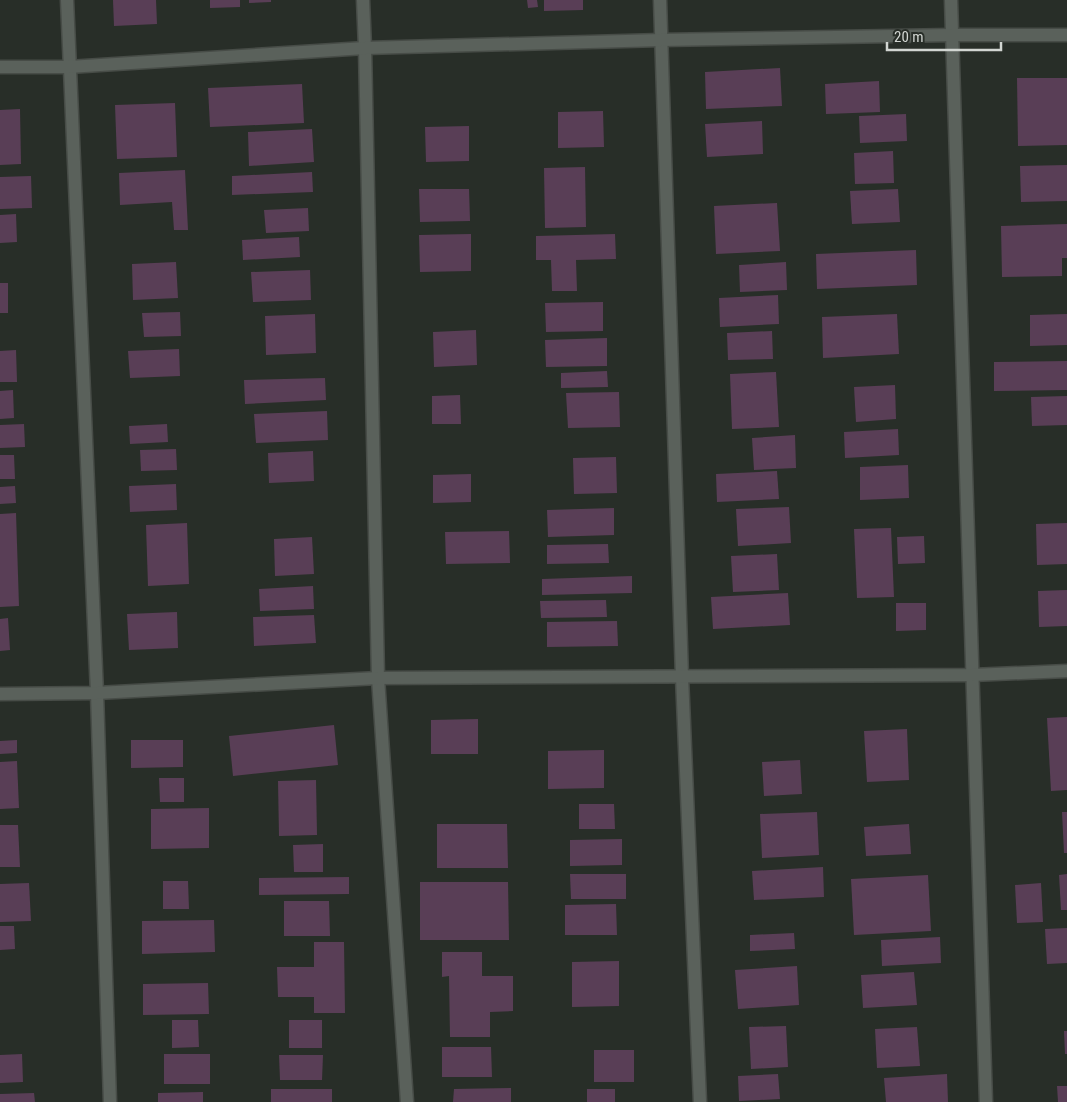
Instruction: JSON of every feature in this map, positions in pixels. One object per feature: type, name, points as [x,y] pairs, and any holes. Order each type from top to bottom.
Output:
[{"type":"street","points":[[67,0],[98,693],[110,1102]]},
{"type":"street","points":[[363,0],[378,678],[407,1102]]},
{"type":"street","points":[[660,0],[682,677],[700,1102]]},
{"type":"street","points":[[951,0],[986,1102]]},
{"type":"street","points":[[0,67],[69,67],[365,48],[661,40],[1067,35]]},
{"type":"street","points":[[0,694],[98,693],[378,678],[972,675],[1067,671]]},
{"type":"building","points":[[113,0],[156,0],[157,24],[114,26]]},
{"type":"building","points":[[210,0],[240,0],[240,7],[210,8]]},
{"type":"building","points":[[249,0],[271,0],[271,2],[249,3]]},
{"type":"building","points":[[527,0],[537,0],[538,7],[528,8]]},
{"type":"building","points":[[544,0],[583,0],[583,10],[544,11]]},
{"type":"building","points":[[780,68],[782,106],[706,109],[705,72]]},
{"type":"building","points":[[1017,78],[1067,78],[1067,145],[1018,146]]},
{"type":"building","points":[[879,81],[880,112],[826,114],[825,84]]},
{"type":"building","points":[[302,84],[304,123],[210,127],[208,88]]},
{"type":"building","points":[[175,103],[177,157],[117,159],[115,105]]},
{"type":"building","points":[[20,109],[21,164],[0,165],[0,110]]},
{"type":"building","points":[[603,111],[604,147],[558,148],[558,112]]},
{"type":"building","points":[[906,114],[907,141],[860,143],[859,116]]},
{"type":"building","points":[[762,121],[763,154],[707,157],[705,124]]},
{"type":"building","points":[[469,126],[469,161],[426,162],[425,127]]},
{"type":"building","points":[[312,129],[314,162],[249,166],[248,132]]},
{"type":"building","points":[[893,151],[894,183],[855,184],[854,153]]},
{"type":"building","points":[[1067,165],[1067,201],[1021,202],[1020,166]]},
{"type":"building","points":[[585,167],[586,227],[545,228],[544,168]]},
{"type":"building","points":[[185,170],[188,230],[174,230],[172,202],[120,205],[119,173]]},
{"type":"building","points":[[312,172],[313,192],[232,195],[232,176]]},
{"type":"building","points":[[31,176],[32,208],[0,209],[0,177]]},
{"type":"building","points":[[419,189],[469,189],[470,221],[420,222]]},
{"type":"building","points":[[898,189],[900,222],[852,224],[850,191]]},
{"type":"building","points":[[777,203],[780,251],[716,254],[714,206]]},
{"type":"building","points":[[308,208],[309,231],[266,233],[264,210]]},
{"type":"building","points":[[16,214],[17,242],[0,243],[0,215]]},
{"type":"building","points":[[1067,224],[1067,258],[1062,258],[1062,276],[1002,277],[1001,226]]},
{"type":"building","points":[[471,234],[471,271],[420,272],[419,235]]},
{"type":"building","points":[[615,234],[616,259],[576,260],[577,291],[552,291],[551,260],[536,260],[536,236]]},
{"type":"building","points":[[299,237],[300,257],[243,260],[242,240]]},
{"type":"building","points":[[916,250],[917,285],[817,289],[816,254]]},
{"type":"building","points":[[176,262],[178,298],[133,300],[132,264]]},
{"type":"building","points":[[786,262],[787,290],[740,292],[739,265]]},
{"type":"building","points":[[310,270],[311,300],[253,302],[251,272]]},
{"type":"building","points":[[0,283],[8,283],[8,313],[0,313]]},
{"type":"building","points":[[778,295],[779,324],[720,327],[719,298]]},
{"type":"building","points":[[603,302],[603,331],[546,332],[545,303]]},
{"type":"building","points":[[180,312],[181,336],[144,337],[142,313]]},
{"type":"building","points":[[315,314],[316,353],[266,355],[265,316]]},
{"type":"building","points":[[897,314],[899,354],[823,358],[822,317]]},
{"type":"building","points":[[1067,314],[1067,345],[1030,346],[1030,315]]},
{"type":"building","points":[[476,330],[477,365],[434,367],[433,332]]},
{"type":"building","points":[[772,331],[773,359],[728,360],[727,333]]},
{"type":"building","points":[[607,338],[607,366],[546,367],[545,340]]},
{"type":"building","points":[[179,349],[180,376],[130,378],[128,351]]},
{"type":"building","points":[[16,350],[17,382],[0,382],[0,351]]},
{"type":"building","points":[[1067,361],[1067,390],[994,391],[994,362]]},
{"type":"building","points":[[607,371],[608,387],[561,388],[561,373]]},
{"type":"building","points":[[776,372],[779,427],[732,429],[730,374]]},
{"type":"building","points":[[325,378],[326,400],[245,404],[244,380]]},
{"type":"building","points":[[895,385],[896,419],[856,422],[854,387]]},
{"type":"building","points":[[13,390],[14,418],[0,419],[0,391]]},
{"type":"building","points":[[619,392],[620,427],[568,428],[566,393]]},
{"type":"building","points":[[460,395],[461,424],[432,424],[432,396]]},
{"type":"building","points":[[1067,396],[1067,425],[1032,426],[1031,397]]},
{"type":"building","points":[[327,411],[328,440],[256,443],[254,414]]},
{"type":"building","points":[[24,424],[25,447],[0,448],[0,425]]},
{"type":"building","points":[[167,424],[168,442],[130,444],[129,426]]},
{"type":"building","points":[[898,429],[899,455],[845,458],[844,432]]},
{"type":"building","points":[[795,435],[796,468],[754,470],[752,438]]},
{"type":"building","points":[[176,449],[177,470],[141,471],[140,450]]},
{"type":"building","points":[[313,451],[314,481],[269,483],[268,453]]},
{"type":"building","points":[[0,455],[14,455],[15,479],[0,479]]},
{"type":"building","points":[[616,457],[617,493],[574,494],[573,458]]},
{"type":"building","points":[[908,465],[909,498],[860,500],[860,467]]},
{"type":"building","points":[[777,471],[779,499],[717,502],[716,474]]},
{"type":"building","points":[[471,474],[471,502],[433,503],[433,475]]},
{"type":"building","points":[[176,484],[177,510],[130,512],[129,486]]},
{"type":"building","points":[[15,486],[16,503],[0,504],[0,487]]},
{"type":"building","points":[[789,507],[791,543],[738,546],[736,509]]},
{"type":"building","points":[[614,508],[614,535],[548,537],[547,510]]},
{"type":"building","points":[[16,513],[19,606],[0,607],[0,514]]},
{"type":"building","points":[[187,523],[189,584],[148,586],[146,525]]},
{"type":"building","points":[[1067,523],[1067,564],[1037,565],[1036,524]]},
{"type":"building","points":[[891,528],[894,597],[857,598],[854,529]]},
{"type":"building","points":[[509,531],[510,563],[446,564],[445,532]]},
{"type":"building","points":[[924,536],[925,563],[898,564],[897,537]]},
{"type":"building","points":[[312,537],[314,574],[275,576],[274,539]]},
{"type":"building","points":[[608,544],[609,563],[547,564],[547,545]]},
{"type":"building","points":[[777,554],[779,590],[733,592],[731,556]]},
{"type":"building","points":[[632,576],[632,593],[542,595],[542,579]]},
{"type":"building","points":[[313,586],[314,609],[260,611],[259,589]]},
{"type":"building","points":[[1067,590],[1067,626],[1039,627],[1038,591]]},
{"type":"building","points":[[788,593],[790,625],[713,629],[711,597]]},
{"type":"building","points":[[606,600],[607,617],[541,618],[540,601]]},
{"type":"building","points":[[896,603],[926,603],[926,630],[896,631]]},
{"type":"building","points":[[177,612],[178,648],[129,650],[127,614]]},
{"type":"building","points":[[314,615],[316,643],[254,646],[253,617]]},
{"type":"building","points":[[8,618],[10,650],[0,651],[0,619]]},
{"type":"building","points":[[617,621],[618,646],[547,647],[547,622]]},
{"type":"building","points":[[1067,717],[1067,790],[1051,791],[1047,718]]},
{"type":"building","points":[[478,719],[478,754],[431,754],[431,720]]},
{"type":"building","points":[[334,725],[338,765],[233,776],[229,736]]},
{"type":"building","points":[[907,729],[909,780],[867,782],[864,731]]},
{"type":"building","points":[[17,740],[17,753],[0,754],[0,741]]},
{"type":"building","points":[[131,740],[183,740],[183,767],[131,768]]},
{"type":"building","points":[[604,750],[604,788],[548,789],[548,751]]},
{"type":"building","points":[[800,760],[802,794],[764,796],[762,762]]},
{"type":"building","points":[[17,761],[19,808],[0,809],[0,762]]},
{"type":"building","points":[[159,778],[184,778],[184,802],[160,802]]},
{"type":"building","points":[[316,780],[317,835],[279,836],[278,781]]},
{"type":"building","points":[[579,804],[614,804],[615,829],[579,829]]},
{"type":"building","points":[[209,808],[209,848],[151,849],[151,809]]},
{"type":"building","points":[[817,812],[819,855],[762,858],[760,814]]},
{"type":"building","points":[[1062,812],[1067,812],[1067,853],[1064,853]]},
{"type":"building","points":[[437,824],[507,824],[508,868],[437,868]]},
{"type":"building","points":[[909,824],[911,854],[866,856],[864,827]]},
{"type":"building","points":[[0,825],[18,825],[20,867],[0,867]]},
{"type":"building","points":[[622,839],[622,865],[570,866],[570,840]]},
{"type":"building","points":[[323,844],[323,872],[294,872],[293,845]]},
{"type":"building","points":[[823,867],[824,897],[754,900],[752,871]]},
{"type":"building","points":[[570,874],[626,874],[626,899],[571,899]]},
{"type":"building","points":[[1067,874],[1067,910],[1061,910],[1059,875]]},
{"type":"building","points":[[928,875],[931,931],[854,935],[851,879]]},
{"type":"building","points":[[349,877],[349,894],[259,895],[259,878]]},
{"type":"building","points":[[163,881],[188,881],[189,909],[163,909]]},
{"type":"building","points":[[420,882],[508,882],[509,940],[420,940]]},
{"type":"building","points":[[29,883],[31,921],[0,922],[0,884]]},
{"type":"building","points":[[1041,883],[1043,922],[1017,923],[1015,885]]},
{"type":"building","points":[[284,901],[329,901],[330,936],[284,936]]},
{"type":"building","points":[[616,904],[617,935],[565,935],[565,905]]},
{"type":"building","points":[[214,920],[215,952],[142,954],[142,921]]},
{"type":"building","points":[[0,926],[14,926],[15,949],[0,950]]},
{"type":"building","points":[[1067,928],[1067,963],[1047,964],[1045,929]]},
{"type":"building","points":[[794,933],[795,949],[750,951],[750,935]]},
{"type":"building","points":[[940,937],[941,963],[882,966],[881,940]]},
{"type":"building","points":[[314,942],[344,942],[345,1013],[314,1013],[314,997],[278,997],[277,967],[314,967]]},
{"type":"building","points":[[442,952],[482,952],[482,976],[513,976],[513,1011],[490,1012],[490,1037],[450,1037],[449,976],[442,977]]},
{"type":"building","points":[[619,961],[619,1006],[572,1007],[572,962]]},
{"type":"building","points":[[797,966],[799,1005],[738,1009],[735,970]]},
{"type":"building","points":[[914,972],[917,1005],[863,1008],[861,975]]},
{"type":"building","points":[[208,983],[209,1014],[143,1015],[143,984]]},
{"type":"building","points":[[172,1020],[198,1020],[199,1047],[172,1048]]},
{"type":"building","points":[[289,1020],[322,1020],[322,1048],[289,1048]]},
{"type":"building","points":[[786,1026],[788,1067],[751,1069],[749,1027]]},
{"type":"building","points":[[917,1027],[920,1066],[877,1068],[875,1029]]},
{"type":"building","points":[[1064,1031],[1067,1031],[1067,1054],[1065,1054]]},
{"type":"building","points":[[442,1047],[491,1047],[492,1077],[442,1077]]},
{"type":"building","points":[[594,1050],[634,1050],[634,1082],[594,1082]]},
{"type":"building","points":[[22,1054],[23,1082],[0,1083],[0,1055]]},
{"type":"building","points":[[164,1054],[210,1054],[210,1084],[164,1084]]},
{"type":"building","points":[[279,1055],[323,1055],[322,1080],[280,1080]]},
{"type":"building","points":[[778,1074],[780,1099],[739,1101],[738,1076]]},
{"type":"building","points":[[947,1074],[948,1102],[886,1102],[884,1078]]},
{"type":"building","points":[[1057,1086],[1067,1086],[1067,1102],[1058,1102]]},
{"type":"building","points":[[511,1088],[511,1102],[453,1102],[454,1089]]},
{"type":"building","points":[[271,1089],[332,1089],[332,1102],[271,1102]]},
{"type":"building","points":[[587,1089],[615,1089],[615,1102],[587,1102]]},
{"type":"building","points":[[203,1092],[203,1102],[158,1102],[158,1093]]},
{"type":"building","points":[[34,1093],[35,1102],[0,1102],[0,1094]]}]
